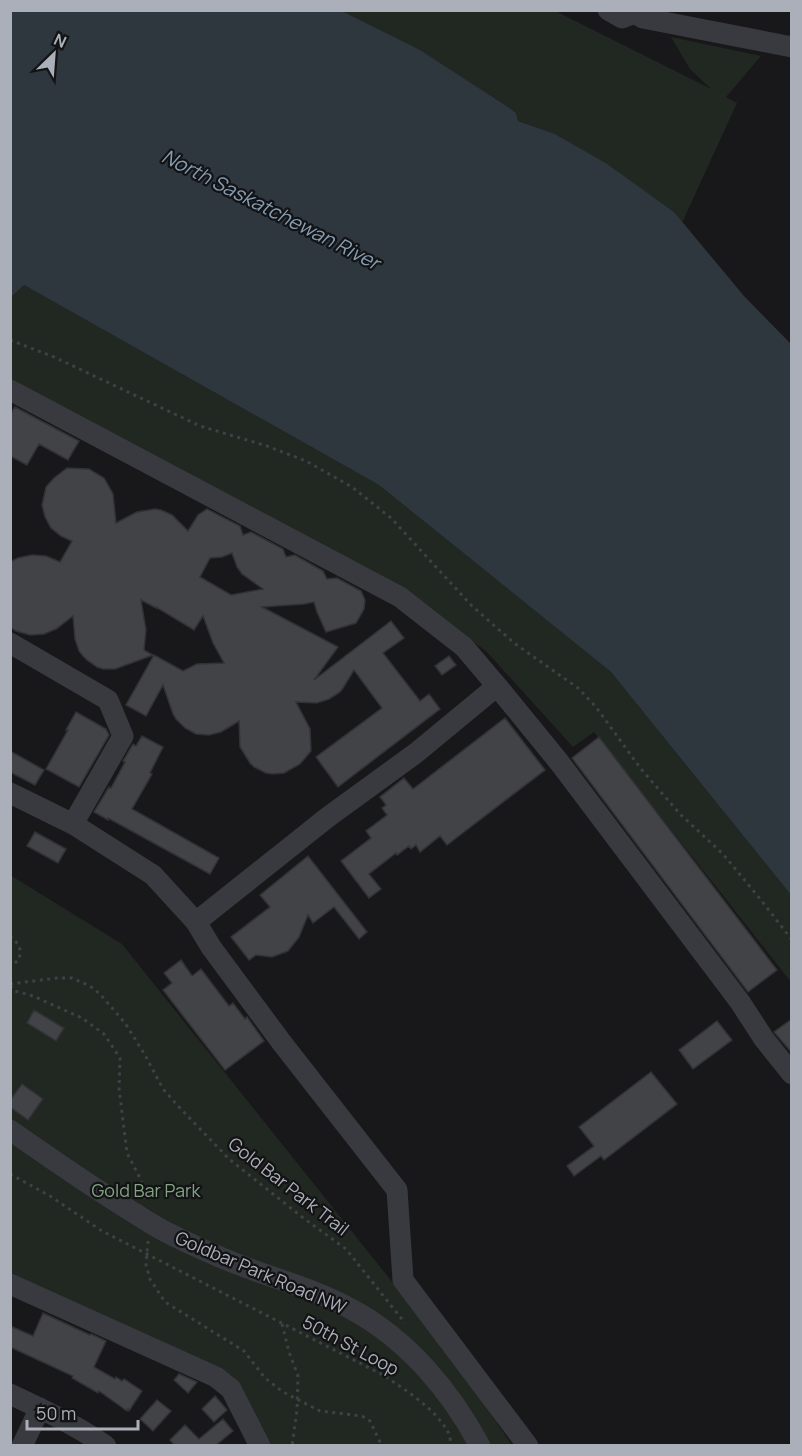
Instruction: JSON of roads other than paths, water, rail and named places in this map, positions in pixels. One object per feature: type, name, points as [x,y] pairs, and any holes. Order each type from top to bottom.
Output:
[{"type":"street","points":[[608,10],[622,18],[635,12],[643,18],[792,48]]},
{"type":"street","points":[[10,390],[400,597],[464,647],[559,762],[792,1074]]},
{"type":"street","points":[[10,643],[108,700],[123,736],[73,824]]},
{"type":"street","points":[[196,922],[328,817],[416,753],[497,687]]},
{"type":"street","points":[[10,793],[73,824],[153,875],[196,922],[211,947],[282,1043],[397,1190],[403,1280],[528,1446]]},
{"type":"street","name":"Goldbar Park Road NW","points":[[10,1130],[110,1198],[167,1233],[238,1265],[295,1285],[351,1309],[388,1333],[439,1383],[466,1420],[480,1446]]},
{"type":"street","points":[[10,1284],[216,1377],[231,1389],[260,1446]]},
{"type":"street","points":[[10,1394],[86,1431],[106,1446]]},
{"type":"street","points":[[22,1446],[40,1408]]},
{"type":"water","name":"North Saskatchewan River","points":[[11,10],[342,11],[420,50],[511,109],[516,113],[518,121],[555,134],[607,164],[674,212],[744,296],[791,344],[791,895],[611,672],[379,485],[24,285],[11,297]]},
{"type":"park label","name":"Gold Bar Park","points":[[146,1190]]}]
